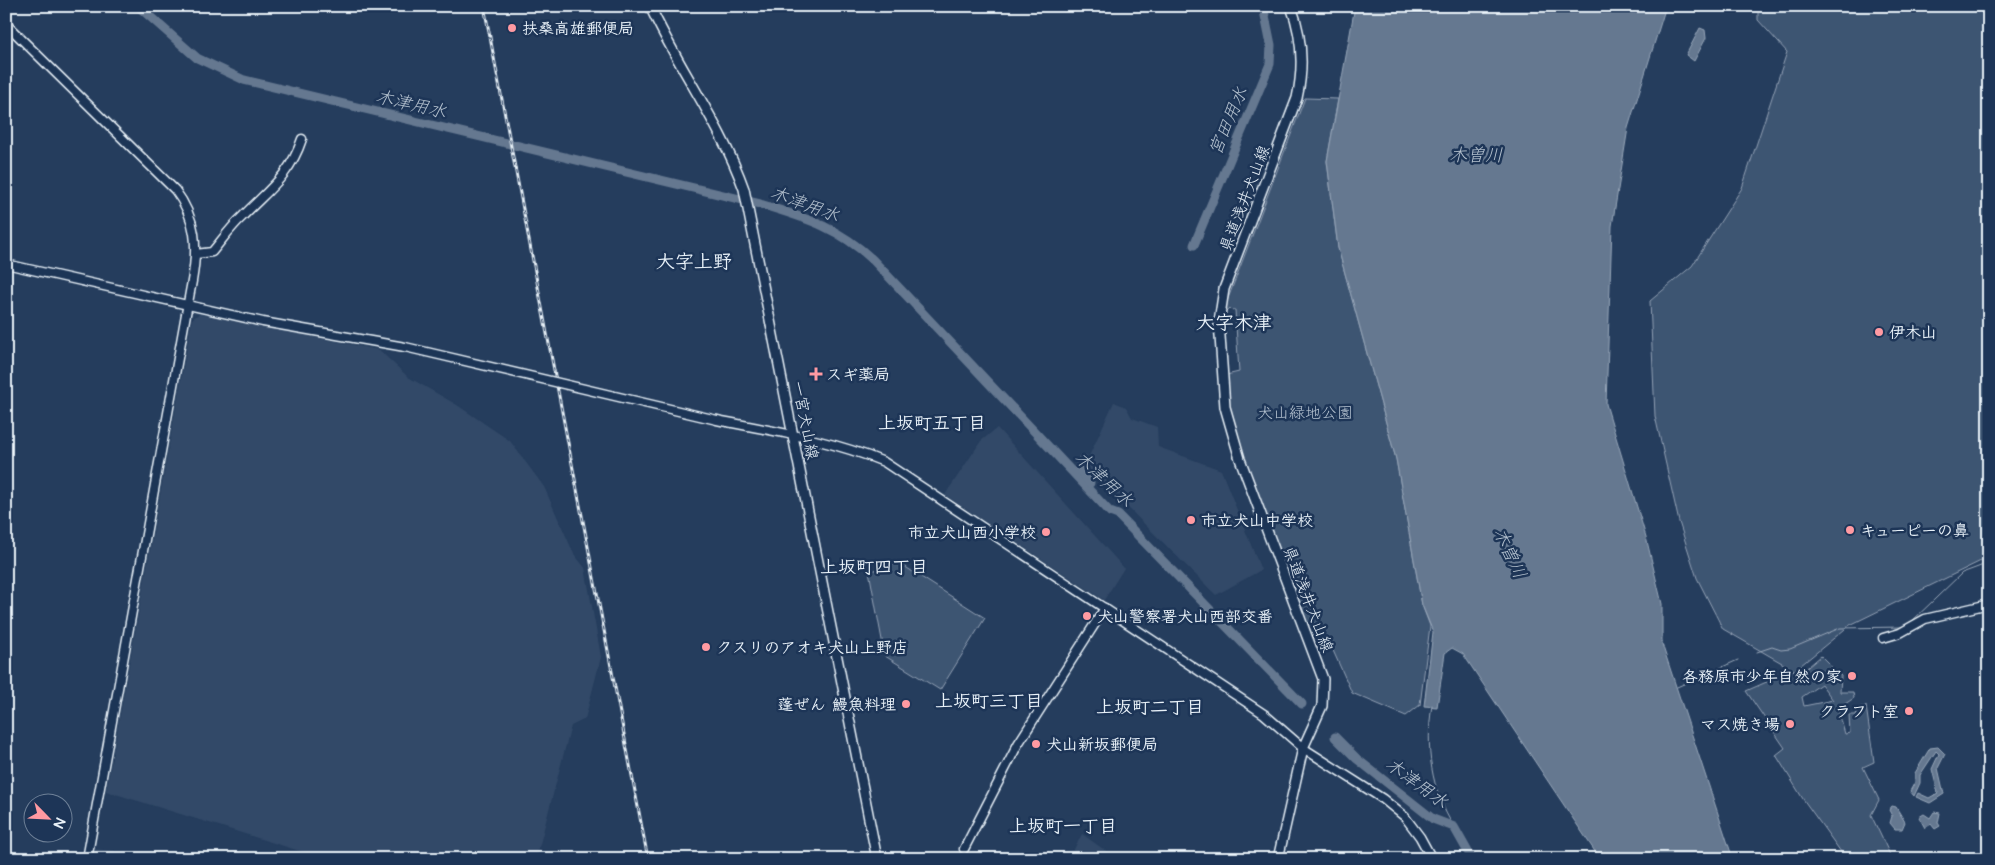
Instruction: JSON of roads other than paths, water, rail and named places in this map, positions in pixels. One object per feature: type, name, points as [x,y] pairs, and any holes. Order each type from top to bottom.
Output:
[{"type":"main road","name":"一宮犬山線","points":[[650,6],[662,34],[729,153],[744,189],[877,859]]},
{"type":"main road","name":"県道浅井犬山線","points":[[1278,859],[1303,748],[1322,706],[1323,679],[1240,459],[1225,407],[1219,322],[1224,289],[1297,98],[1302,65],[1299,35],[1290,6]]},
{"type":"street","points":[[6,24],[175,190],[193,222],[196,254],[188,303],[87,859]]},
{"type":"street","points":[[196,254],[212,252],[241,218],[282,177],[290,168],[302,139]]},
{"type":"street","points":[[6,264],[188,303],[263,322],[405,347],[717,420],[794,436],[861,453],[884,462],[1264,714],[1303,748],[1383,799],[1397,811],[1420,837],[1432,859]]},
{"type":"street","points":[[1882,638],[1900,633],[1926,618],[1989,604]]},
{"type":"street","points":[[964,849],[1018,744],[1105,608]]},
{"type":"water","name":"木曽川","points":[[1355,6],[1666,6],[1628,128],[1612,226],[1606,404],[1646,537],[1662,604],[1662,644],[1733,859],[1600,859],[1463,654],[1452,648],[1445,653],[1437,707],[1424,706],[1433,632],[1422,605],[1396,459],[1338,248],[1327,161]]},
{"type":"water","points":[[1700,28],[1705,30],[1706,38],[1694,61],[1686,55]]},
{"type":"water","points":[[1938,747],[1945,754],[1938,768],[1944,794],[1930,803],[1916,797],[1918,793],[1929,798],[1938,793],[1932,769],[1939,754],[1936,751],[1920,775],[1920,783],[1914,796],[1910,791],[1915,782],[1915,773],[1930,748]]},
{"type":"water","points":[[1892,806],[1896,807],[1905,822],[1902,829],[1895,829],[1890,823],[1892,816],[1889,810]]},
{"type":"water","points":[[1934,812],[1940,813],[1938,823],[1940,826],[1935,829],[1931,824],[1925,828],[1919,817],[1924,814],[1930,818]]},
{"type":"waterway","name":"木津用水","points":[[138,6],[197,58],[244,80],[760,204],[806,219],[833,231],[860,248],[873,260],[1110,512],[1118,515],[1302,704]]},
{"type":"waterway","name":"宮田用水","points":[[1194,245],[1270,64],[1271,45],[1263,6]]},
{"type":"waterway","name":"宮田用水","points":[[1083,459],[1079,468],[1090,483]]},
{"type":"waterway","points":[[1909,624],[1962,573],[1989,563]]},
{"type":"waterway","points":[[1757,652],[1772,647],[1781,650],[1790,649],[1840,628],[1904,627]]},
{"type":"waterway","points":[[1677,687],[1738,660]]},
{"type":"waterway","points":[[1432,705],[1429,737],[1432,768],[1440,798],[1454,827]]},
{"type":"waterway","name":"木津用水","points":[[1335,737],[1357,759],[1433,819],[1454,827],[1472,859]]},
{"type":"railway","points":[[484,6],[648,859]]},
{"type":"place","name":"扶桑高雄郵便局","points":[[512,28]]},
{"type":"place","name":"伊木山","points":[[1879,332]]},
{"type":"place","name":"スギ薬局","points":[[816,374]]},
{"type":"place","name":"市立犬山中学校","points":[[1191,520]]},
{"type":"place","name":"キューピーの鼻","points":[[1850,530]]},
{"type":"place","name":"市立犬山西小学校","points":[[1046,532]]},
{"type":"place","name":"犬山警察署犬山西部交番","points":[[1087,616]]},
{"type":"place","name":"クスリのアオキ犬山上野店","points":[[706,647]]},
{"type":"place","name":"各務原市少年自然の家","points":[[1852,676]]},
{"type":"place","name":"蓬ぜん 鰻魚料理","points":[[906,704]]},
{"type":"place","name":"クラフト室","points":[[1909,711]]},
{"type":"place","name":"マス焼き場","points":[[1790,724]]},
{"type":"place","name":"犬山新坂郵便局","points":[[1036,744]]},
{"type":"district","name":"大字上野","points":[[694,261]]},
{"type":"district","name":"大字木津","points":[[1234,322]]},
{"type":"district","name":"上坂町五丁目","points":[[932,423]]},
{"type":"district","name":"上坂町四丁目","points":[[874,567]]},
{"type":"district","name":"上坂町三丁目","points":[[989,701]]},
{"type":"district","name":"上坂町二丁目","points":[[1150,707]]},
{"type":"district","name":"上坂町一丁目","points":[[1063,826]]},
{"type":"park label","name":"犬山緑地公園","points":[[1305,412]]}]
